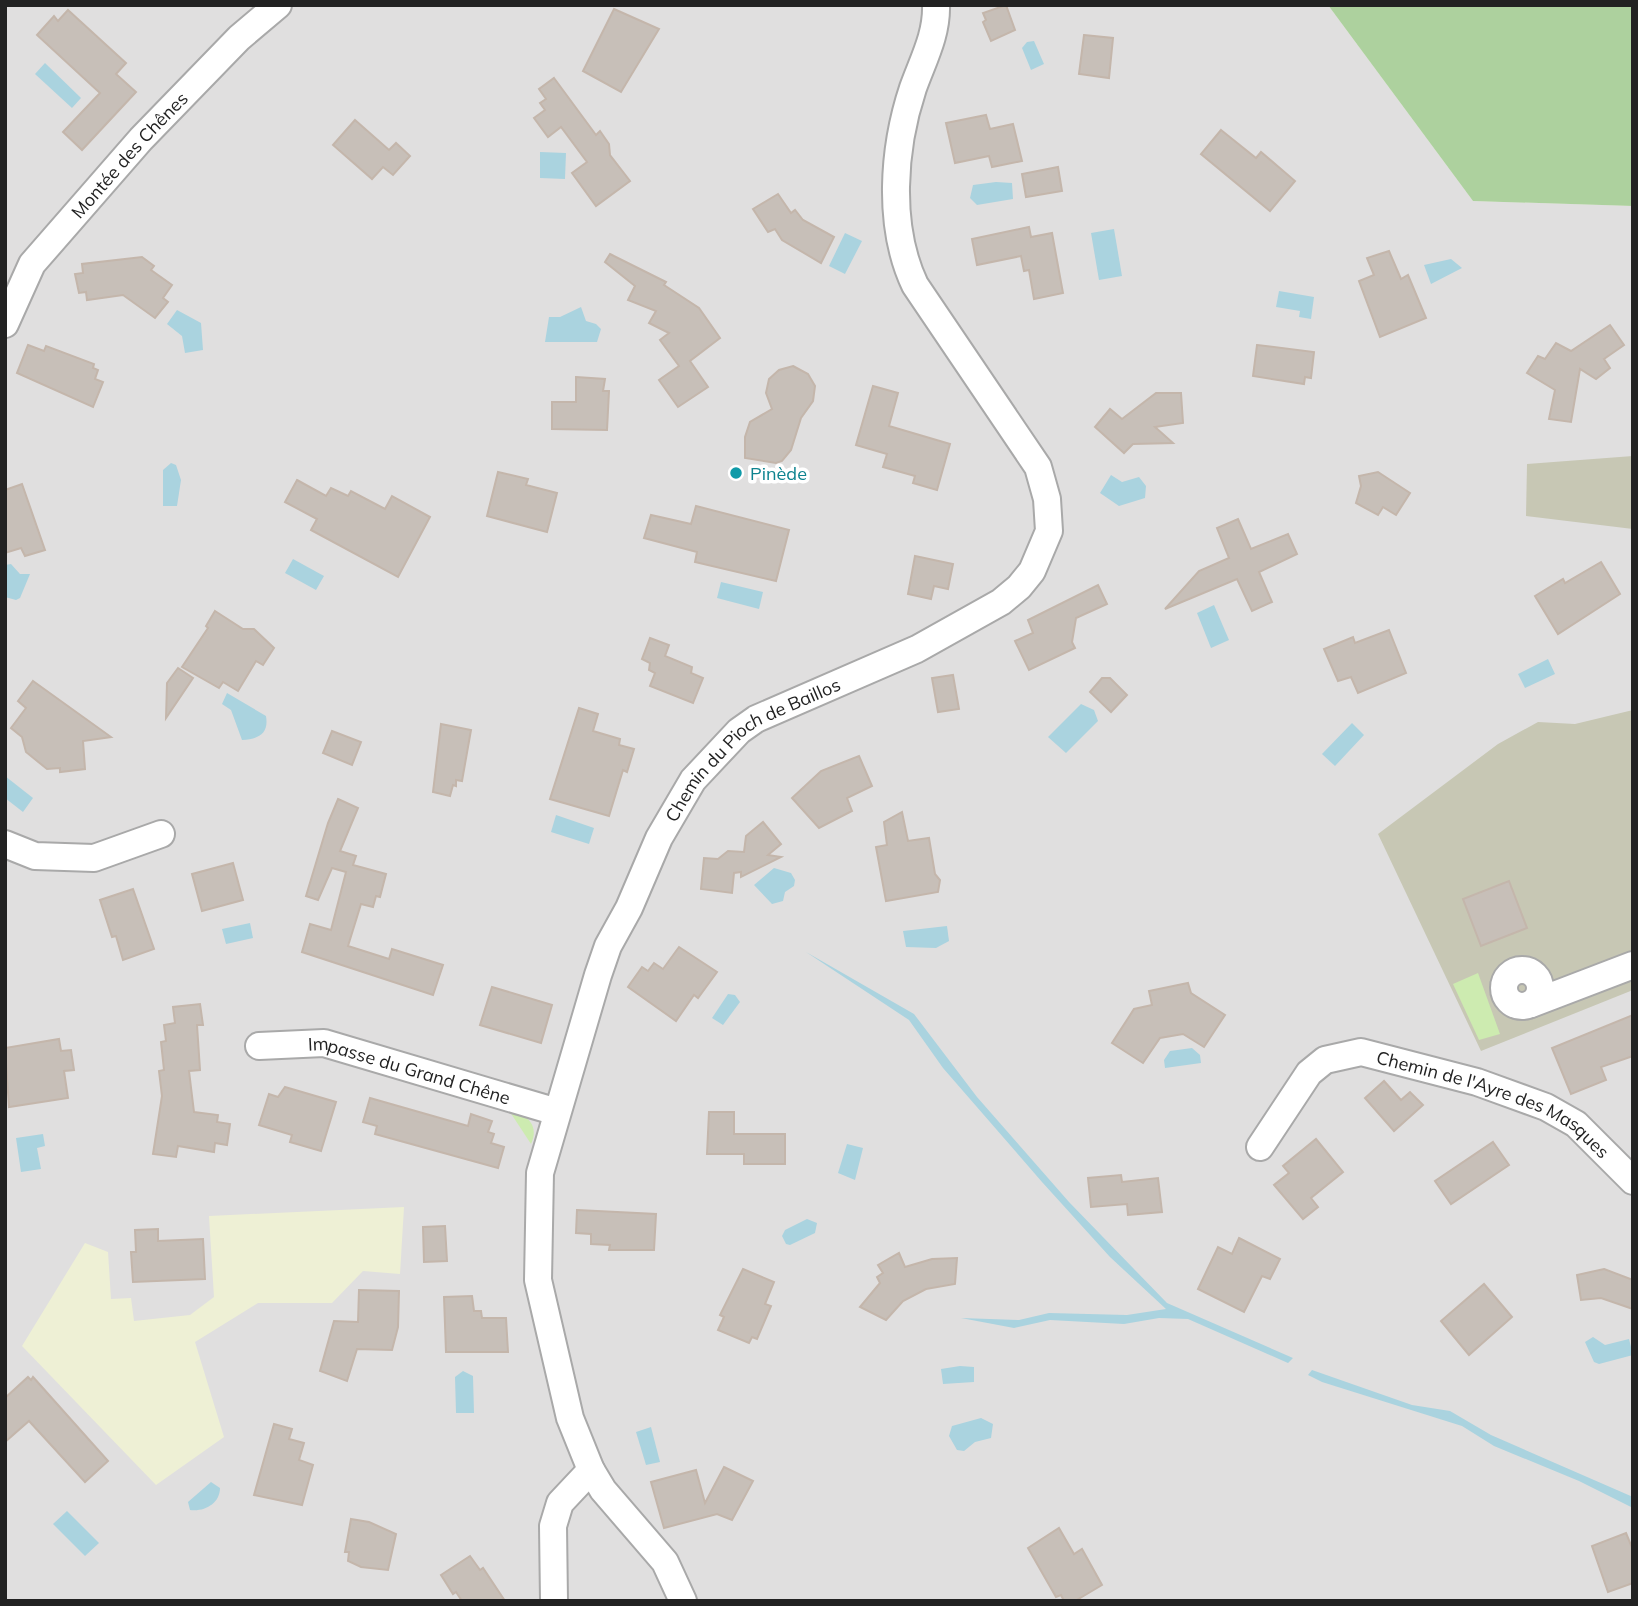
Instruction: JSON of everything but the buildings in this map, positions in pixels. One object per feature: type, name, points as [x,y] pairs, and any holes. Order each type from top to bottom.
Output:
[{"type":"street","name":"Montée des Chênes","points":[[5,324],[32,264],[141,139],[239,38],[278,5]]},
{"type":"street","name":"Chemin du Pioch de Baillos","points":[[683,1601],[665,1562],[603,1490],[591,1470],[570,1418],[538,1280],[540,1173],[608,946],[629,908],[659,838],[709,760],[739,731],[756,719],[917,649],[1001,602],[1032,572],[1049,531],[1047,499],[1038,467],[915,285],[904,255],[896,186],[898,153],[912,91],[934,32],[936,5]]},
{"type":"street","points":[[5,844],[35,856],[94,858],[161,834]]},
{"type":"street","points":[[1535,993],[1566,992],[1633,965]]},
{"type":"street","name":"Impasse du Grand Chêne","points":[[259,1045],[324,1043],[557,1112]]},
{"type":"street","name":"Chemin de l'Ayre des Masques","points":[[1260,1147],[1309,1073],[1325,1060],[1361,1052],[1478,1082],[1546,1107],[1576,1124],[1633,1181]]},
{"type":"street","points":[[554,1601],[552,1526],[560,1503],[591,1470]]},
{"type":"shaded area","points":[[5,5],[1328,5],[1473,201],[1633,206],[1633,1601],[5,1601]]},
{"type":"shaded area","points":[[1633,456],[1633,529],[1526,516],[1527,464]]},
{"type":"shaded area","points":[[1633,710],[1633,990],[1481,1051],[1378,834],[1498,744],[1538,722],[1575,724]]},
{"type":"shaded area","points":[[404,1207],[400,1274],[363,1271],[332,1303],[258,1303],[195,1342],[224,1437],[156,1485],[22,1346],[85,1243],[108,1252],[111,1299],[131,1298],[134,1321],[190,1315],[214,1297],[209,1216]]},
{"type":"green space","points":[[1328,5],[1633,5],[1633,206],[1473,201]]},
{"type":"green space","points":[[1478,973],[1500,1034],[1479,1040],[1453,984]]},
{"type":"green space","points":[[510,1112],[522,1115],[531,1122],[534,1132],[531,1144]]},
{"type":"water","points":[[1034,41],[1044,64],[1031,70],[1022,48],[1027,42]]},
{"type":"water","points":[[45,63],[81,98],[72,108],[35,74]]},
{"type":"water","points":[[540,152],[566,153],[565,179],[540,178]]},
{"type":"water","points":[[1012,183],[1013,199],[977,205],[970,198],[973,185]]},
{"type":"water","points":[[1114,229],[1122,276],[1099,280],[1091,233]]},
{"type":"water","points":[[845,233],[862,241],[845,274],[829,266]]},
{"type":"water","points":[[1451,259],[1462,268],[1431,284],[1424,265]]},
{"type":"water","points":[[1279,291],[1314,297],[1311,319],[1299,317],[1300,311],[1276,307]]},
{"type":"water","points":[[581,307],[586,321],[601,329],[597,342],[545,342],[549,317],[560,317]]},
{"type":"water","points":[[177,310],[201,323],[203,350],[185,353],[182,336],[167,324]]},
{"type":"water","points":[[171,463],[176,465],[181,480],[177,506],[163,506],[163,470]]},
{"type":"water","points":[[1111,475],[1122,482],[1139,477],[1146,486],[1145,498],[1119,506],[1100,493]]},
{"type":"water","points":[[293,559],[324,576],[316,590],[285,573]]},
{"type":"water","points":[[11,564],[20,574],[30,574],[20,598],[16,600],[5,597],[5,565]]},
{"type":"water","points":[[721,582],[763,592],[759,609],[717,598]]},
{"type":"water","points":[[1214,605],[1229,640],[1211,648],[1197,613]]},
{"type":"water","points":[[1548,659],[1555,674],[1525,688],[1518,674]]},
{"type":"water","points":[[227,693],[266,716],[266,727],[262,734],[242,740],[231,710],[222,704]]},
{"type":"water","points":[[1081,704],[1094,710],[1098,721],[1066,753],[1048,737]]},
{"type":"water","points":[[1352,723],[1364,735],[1335,766],[1322,754]]},
{"type":"water","points":[[5,776],[33,798],[23,812],[5,798]]},
{"type":"water","points":[[556,815],[594,828],[589,844],[551,832]]},
{"type":"water","points":[[774,868],[791,873],[795,880],[794,886],[785,892],[783,901],[772,904],[754,885]]},
{"type":"water","points":[[250,923],[253,938],[226,944],[222,929]]},
{"type":"water","points":[[947,926],[949,941],[936,948],[906,947],[903,931]]},
{"type":"water","points":[[806,952],[914,1014],[977,1097],[1069,1202],[1167,1303],[1293,1358],[1288,1363],[1188,1319],[1159,1318],[1124,1324],[1050,1320],[1014,1328],[961,1318],[1019,1320],[1049,1313],[1127,1315],[1166,1309],[1110,1257],[1042,1182],[943,1068],[909,1020]]},
{"type":"water","points":[[728,994],[735,995],[740,1002],[723,1025],[712,1018]]},
{"type":"water","points":[[1192,1048],[1200,1055],[1201,1063],[1165,1068],[1164,1060],[1170,1051]]},
{"type":"water","points":[[43,1134],[45,1146],[37,1148],[41,1169],[21,1172],[16,1138]]},
{"type":"water","points":[[847,1144],[863,1148],[855,1180],[838,1173]]},
{"type":"water","points":[[807,1219],[817,1223],[815,1233],[790,1245],[786,1244],[782,1236],[785,1230]]},
{"type":"water","points":[[1593,1337],[1605,1345],[1629,1339],[1633,1355],[1599,1364],[1594,1362],[1585,1342]]},
{"type":"water","points":[[974,1367],[974,1382],[943,1384],[941,1369]]},
{"type":"water","points":[[1312,1370],[1412,1405],[1450,1411],[1491,1435],[1633,1497],[1633,1508],[1579,1481],[1494,1446],[1462,1426],[1322,1382],[1308,1375]]},
{"type":"water","points":[[463,1371],[473,1376],[474,1413],[456,1413],[455,1377]]},
{"type":"water","points":[[981,1418],[993,1424],[991,1438],[975,1442],[964,1451],[957,1450],[949,1436],[952,1426]]},
{"type":"water","points":[[651,1427],[660,1462],[646,1465],[636,1432]]},
{"type":"water","points":[[211,1482],[220,1488],[214,1502],[201,1510],[190,1510],[188,1502]]},
{"type":"water","points":[[67,1511],[99,1543],[85,1556],[53,1524]]},
{"type":"place","name":"Pinède","points":[[736,473]]}]
